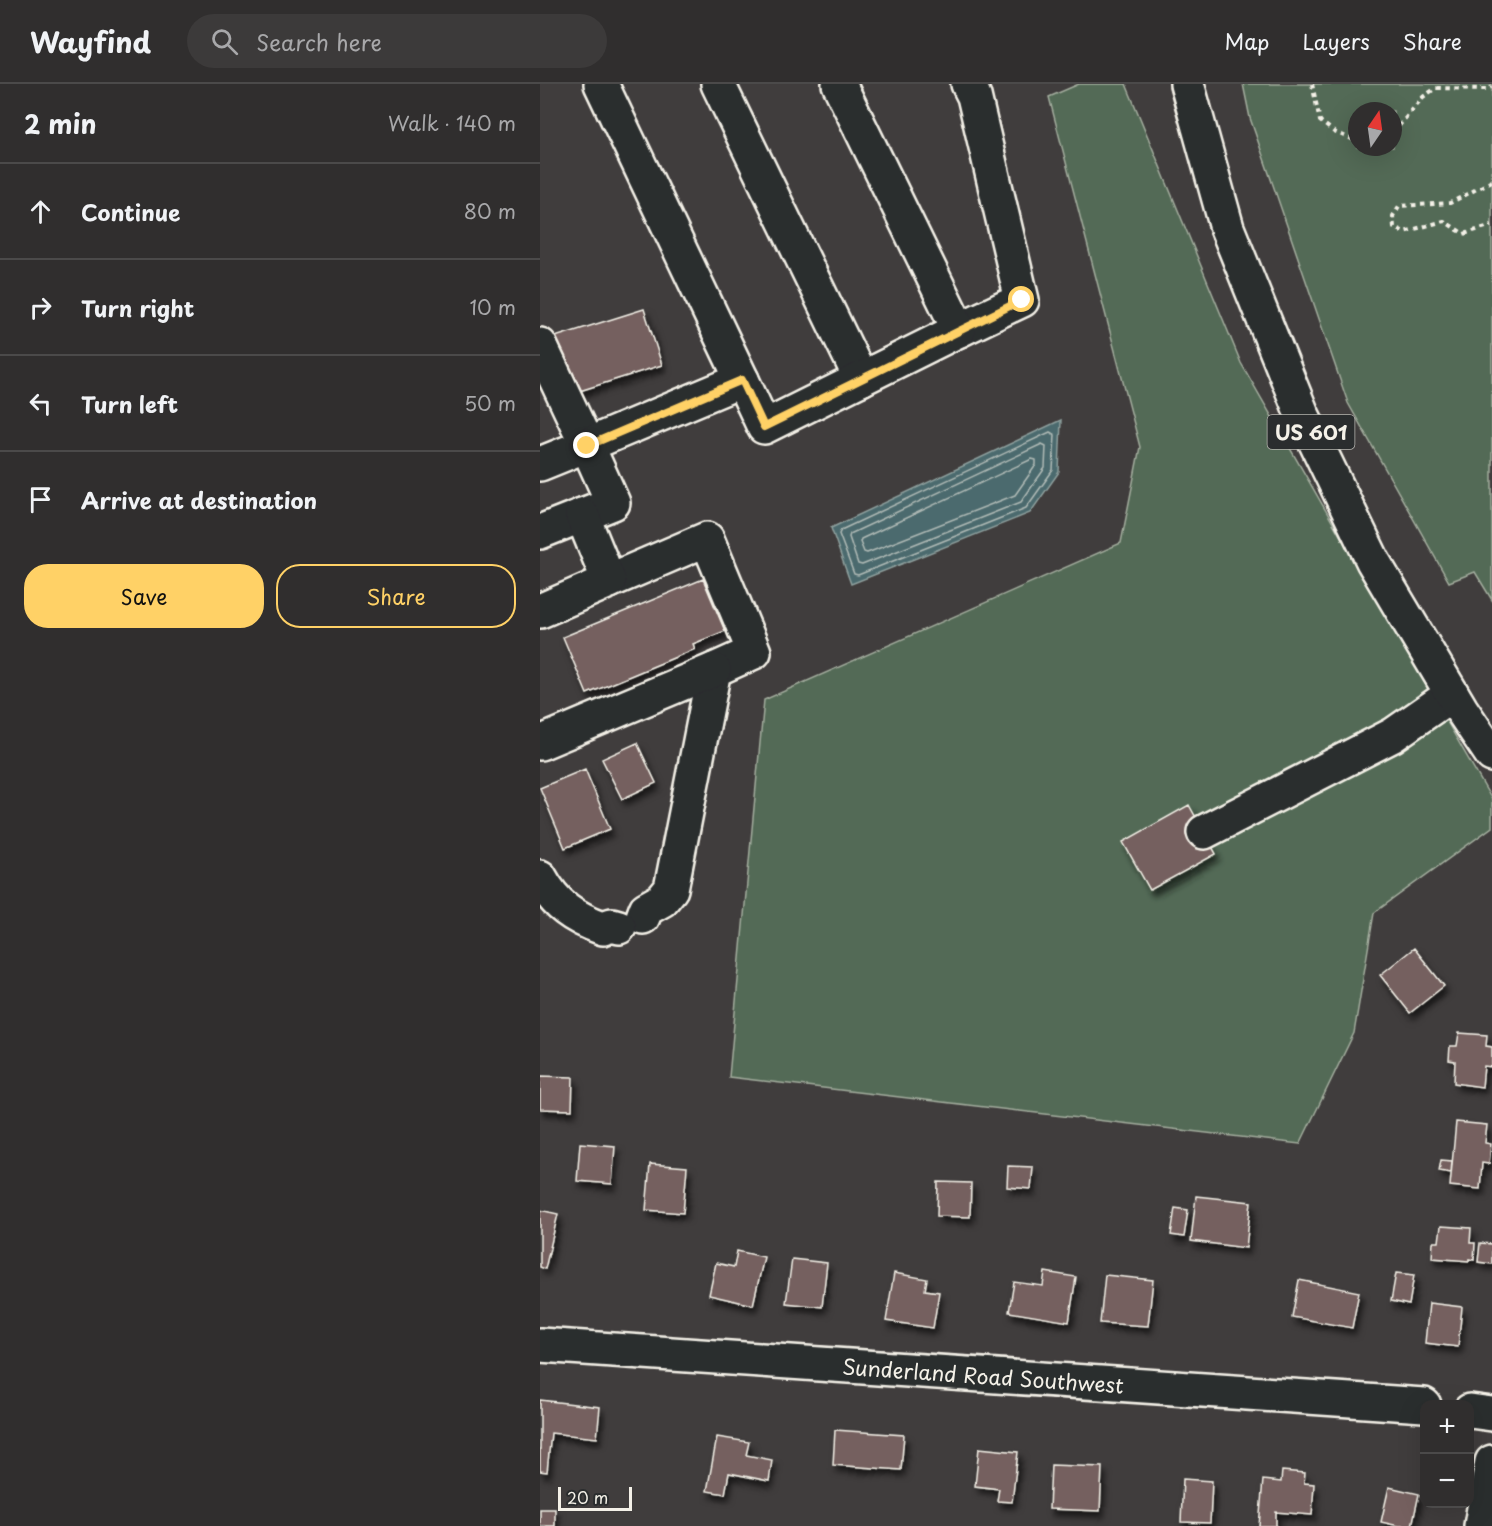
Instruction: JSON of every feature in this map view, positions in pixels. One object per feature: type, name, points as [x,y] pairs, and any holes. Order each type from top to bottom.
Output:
[{"type":"main road","points":[[601,84],[764,427],[1022,300],[974,96],[968,84]]},
{"type":"main road","points":[[718,84],[861,379]]},
{"type":"main road","points":[[839,84],[959,330]]},
{"type":"main road","name":"US 601","points":[[1187,84],[1227,228],[1302,414],[1373,561],[1452,694],[1492,755]]},
{"type":"main road","points":[[540,345],[613,503],[540,532]]},
{"type":"main road","points":[[540,464],[742,380]]},
{"type":"main road","points":[[582,515],[609,581]]},
{"type":"main road","points":[[540,611],[707,539],[754,652],[540,743]]},
{"type":"main road","points":[[540,877],[557,902],[580,920],[603,928],[662,900],[670,889],[714,670]]},
{"type":"main road","points":[[1204,832],[1393,735],[1452,694]]},
{"type":"main road","name":"Sunderland Road Southwest","points":[[540,1345],[1420,1405]]},
{"type":"main road","points":[[1474,1412],[1492,1414]]},
{"type":"main road","points":[[1481,1526],[1492,1462]]},
{"type":"path","points":[[1312,84],[1320,121],[1334,132],[1348,137]]},
{"type":"path","points":[[1402,122],[1423,97],[1436,88],[1487,89],[1492,87]]},
{"type":"path","points":[[1492,181],[1450,203],[1399,206],[1393,216],[1394,227],[1404,232],[1444,221],[1464,234],[1492,225]]},
{"type":"green space","points":[[1079,84],[1126,84],[1241,363],[1492,800],[1492,827],[1374,913],[1354,1033],[1300,1144],[729,1077],[764,700],[1121,543],[1140,447],[1049,97]]},
{"type":"green space","points":[[1243,84],[1492,84],[1492,600],[1475,572],[1449,582],[1348,403],[1250,118]]},
{"type":"water","points":[[1061,420],[1059,472],[1030,513],[851,584],[831,528]]},
{"type":"building","points":[[644,309],[662,365],[570,394],[552,338]]},
{"type":"building","points":[[703,579],[725,631],[693,644],[695,649],[587,694],[563,637]]},
{"type":"building","points":[[637,743],[656,783],[622,799],[602,759]]},
{"type":"building","points":[[585,769],[610,829],[565,848],[540,788]]},
{"type":"building","points":[[1189,805],[1216,854],[1150,890],[1123,842]]},
{"type":"building","points":[[1414,948],[1444,986],[1410,1013],[1380,975]]},
{"type":"building","points":[[1459,1033],[1487,1035],[1486,1046],[1492,1047],[1492,1067],[1484,1066],[1482,1087],[1454,1083],[1455,1061],[1449,1060],[1450,1046],[1457,1046]]},
{"type":"building","points":[[540,1076],[573,1077],[572,1110],[540,1109]]},
{"type":"building","points":[[1456,1122],[1487,1125],[1485,1143],[1491,1144],[1489,1164],[1482,1163],[1480,1189],[1450,1186]]},
{"type":"building","points":[[580,1143],[615,1146],[612,1184],[577,1181]]},
{"type":"building","points":[[1441,1160],[1452,1161],[1451,1173],[1439,1171]]},
{"type":"building","points":[[650,1164],[687,1167],[683,1213],[646,1210]]},
{"type":"building","points":[[1008,1166],[1033,1167],[1031,1189],[1007,1187]]},
{"type":"building","points":[[938,1182],[971,1183],[970,1217],[937,1216]]},
{"type":"building","points":[[1196,1196],[1251,1202],[1246,1248],[1191,1241]]},
{"type":"building","points":[[1175,1208],[1188,1210],[1184,1237],[1171,1235]]},
{"type":"building","points":[[540,1210],[558,1214],[545,1269],[540,1267]]},
{"type":"building","points":[[1441,1226],[1471,1228],[1470,1243],[1475,1243],[1474,1260],[1432,1258],[1433,1242],[1439,1242]]},
{"type":"building","points":[[1480,1243],[1492,1244],[1492,1264],[1478,1262]]},
{"type":"building","points":[[737,1251],[764,1257],[753,1305],[709,1295],[716,1263],[734,1267]]},
{"type":"building","points":[[792,1259],[827,1263],[822,1307],[786,1303]]},
{"type":"building","points":[[1045,1272],[1076,1277],[1069,1322],[1009,1312],[1014,1282],[1043,1286]]},
{"type":"building","points":[[894,1273],[927,1279],[925,1290],[939,1292],[933,1328],[886,1321]]},
{"type":"building","points":[[1396,1273],[1414,1275],[1409,1305],[1391,1301]]},
{"type":"building","points":[[1105,1275],[1153,1280],[1148,1326],[1100,1323]]},
{"type":"building","points":[[1299,1280],[1359,1292],[1352,1328],[1292,1317]]},
{"type":"building","points":[[1429,1303],[1462,1307],[1458,1347],[1425,1343]]},
{"type":"building","points":[[540,1400],[600,1407],[597,1438],[551,1433],[547,1472],[540,1471]]},
{"type":"building","points":[[835,1430],[904,1435],[901,1470],[833,1465]]},
{"type":"building","points":[[717,1437],[749,1442],[746,1455],[772,1460],[769,1481],[729,1473],[725,1494],[707,1491]]},
{"type":"building","points":[[979,1448],[1018,1452],[1012,1502],[997,1501],[999,1489],[975,1486]]},
{"type":"building","points":[[1051,1465],[1102,1467],[1100,1511],[1049,1509]]},
{"type":"building","points":[[1282,1471],[1305,1473],[1304,1483],[1314,1484],[1312,1515],[1276,1512],[1276,1526],[1259,1526],[1263,1480],[1281,1482]]},
{"type":"building","points":[[1183,1479],[1212,1481],[1210,1523],[1181,1522]]},
{"type":"building","points":[[1389,1487],[1419,1494],[1412,1526],[1381,1522]]},
{"type":"building","points":[[540,1509],[555,1509],[555,1526],[540,1526]]},
{"type":"route","points":[[587,446],[742,380],[764,427],[1022,300]]}]
